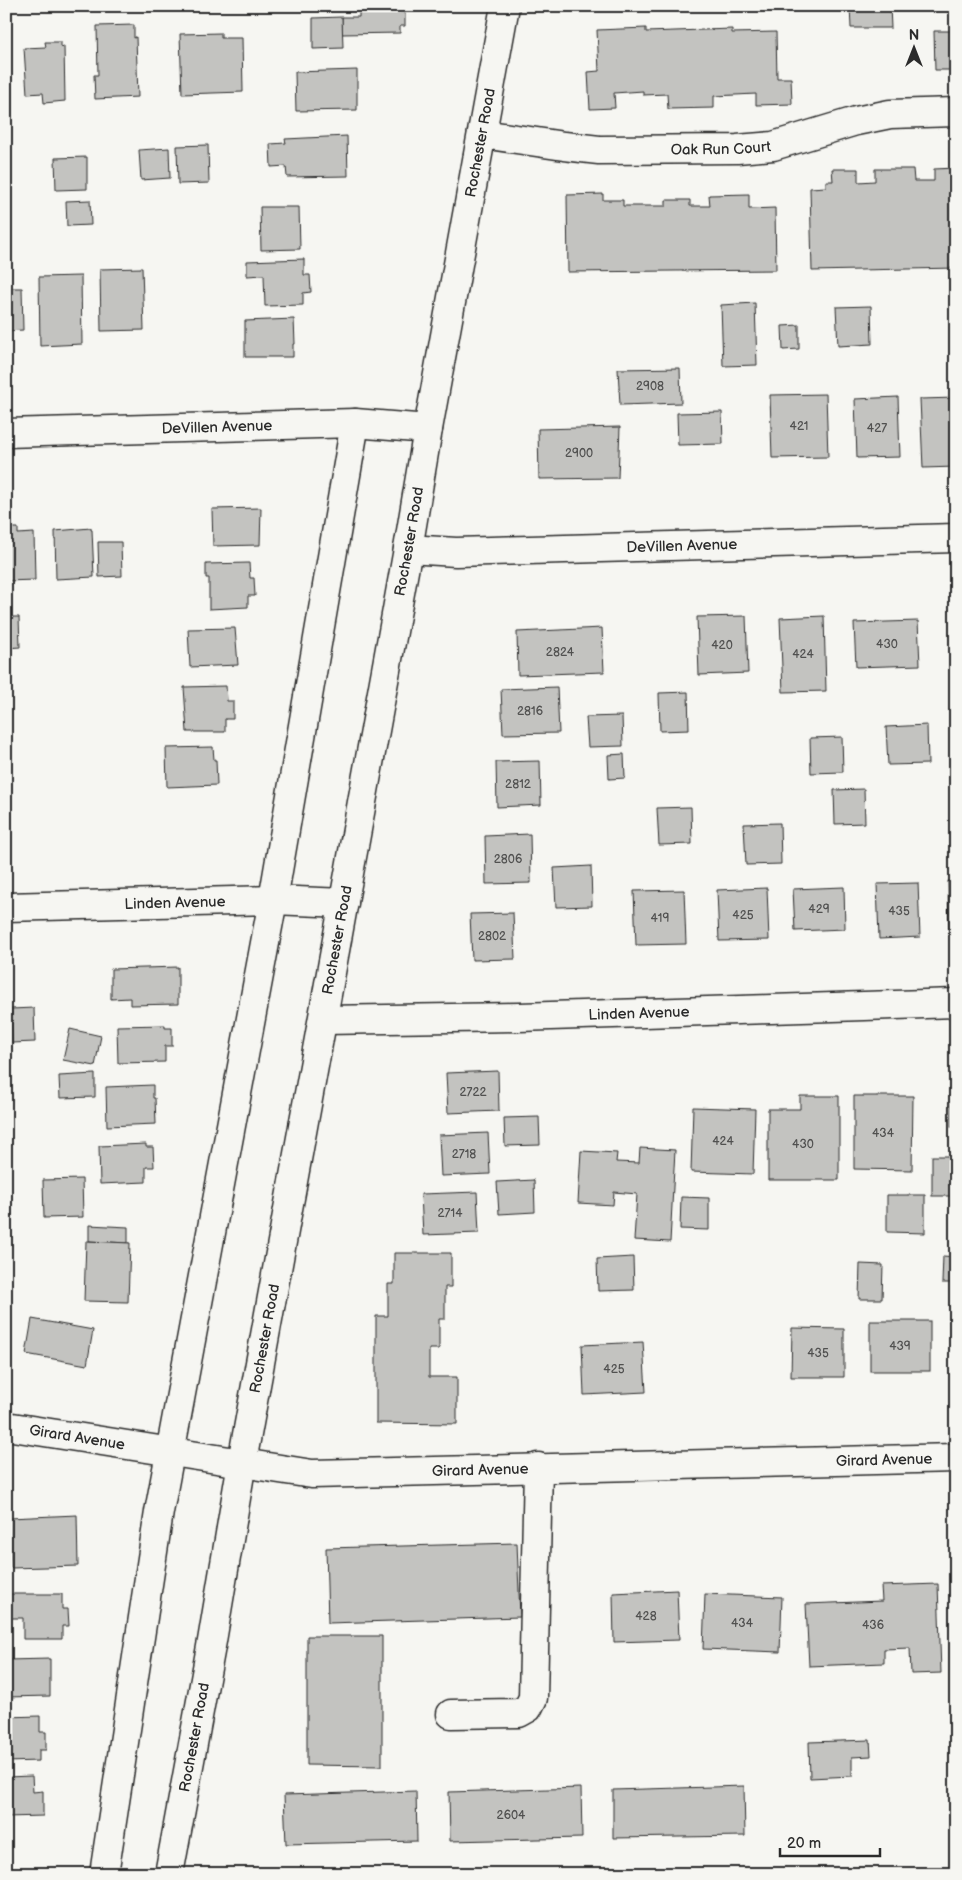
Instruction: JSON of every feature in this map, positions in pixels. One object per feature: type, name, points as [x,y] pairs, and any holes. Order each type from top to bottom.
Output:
[{"type":"street","name":"Rochester Road","points":[[169,1874],[504,6]]},
{"type":"street","name":"Oak Run Court","points":[[482,134],[599,150],[737,149],[773,146],[890,114],[956,112]]},
{"type":"street","name":"DeVillen Avenue","points":[[6,433],[354,423],[428,429]]},
{"type":"street","points":[[104,1874],[170,1453],[273,900],[354,423]]},
{"type":"street","name":"DeVillen Avenue","points":[[408,549],[456,552],[956,538]]},
{"type":"street","name":"Linden Avenue","points":[[6,907],[273,900],[344,903]]},
{"type":"street","name":"Linden Avenue","points":[[323,1020],[519,1017],[956,1003]]},
{"type":"street","name":"Girard Avenue","points":[[6,1426],[312,1474],[956,1458]]},
{"type":"street","points":[[451,1714],[519,1713],[528,1708],[533,1698],[538,1467]]},
{"type":"building","points":[[359,6],[400,6],[400,12],[405,12],[405,26],[400,26],[400,33],[342,34],[342,17],[359,17]]},
{"type":"building","points":[[850,6],[890,6],[891,28],[851,28]]},
{"type":"building","points":[[342,17],[343,48],[313,49],[313,18]]},
{"type":"building","points":[[134,25],[138,97],[95,99],[94,75],[98,75],[97,26]]},
{"type":"building","points":[[646,28],[646,32],[732,29],[732,33],[776,32],[777,78],[791,78],[792,104],[756,105],[756,94],[714,96],[714,108],[668,109],[667,94],[643,95],[643,91],[614,93],[615,108],[590,109],[588,72],[599,71],[597,30]]},
{"type":"building","points":[[934,31],[956,31],[956,70],[935,70]]},
{"type":"building","points":[[221,33],[221,38],[242,38],[243,92],[182,94],[180,34]]},
{"type":"building","points":[[45,42],[61,42],[61,47],[64,46],[65,101],[44,103],[43,93],[27,94],[24,48],[46,47]]},
{"type":"building","points":[[357,70],[357,110],[296,111],[295,72]]},
{"type":"building","points":[[347,136],[348,176],[287,177],[286,166],[271,167],[270,144],[286,143],[285,139]]},
{"type":"building","points":[[208,145],[209,183],[178,184],[177,146]]},
{"type":"building","points":[[169,148],[170,178],[141,180],[139,150]]},
{"type":"building","points":[[87,157],[87,189],[56,190],[55,158]]},
{"type":"building","points":[[956,168],[956,268],[812,271],[810,188],[826,187],[826,181],[833,181],[832,169],[858,169],[858,182],[875,181],[875,169],[913,169],[914,181],[934,181],[934,169]]},
{"type":"building","points":[[603,194],[603,200],[623,200],[623,206],[666,206],[666,200],[690,200],[690,206],[710,206],[709,195],[749,194],[749,209],[775,208],[776,270],[568,272],[567,195]]},
{"type":"building","points":[[90,200],[91,225],[67,226],[66,201]]},
{"type":"building","points":[[260,207],[299,207],[300,249],[261,250]]},
{"type":"building","points":[[304,259],[304,275],[310,275],[311,292],[303,293],[303,305],[265,306],[264,275],[247,276],[247,261]]},
{"type":"building","points":[[142,268],[144,330],[101,331],[100,269]]},
{"type":"building","points":[[81,276],[82,344],[40,346],[39,277]]},
{"type":"building","points":[[9,288],[22,288],[23,330],[7,331],[8,336],[6,336],[6,290],[9,290]]},
{"type":"building","points":[[755,303],[757,365],[723,366],[721,305]]},
{"type":"building","points":[[871,306],[872,344],[838,346],[836,307]]},
{"type":"building","points":[[294,319],[295,344],[293,344],[293,357],[245,357],[245,321]]},
{"type":"building","points":[[799,325],[799,349],[783,350],[782,326]]},
{"type":"building","points":[[680,368],[681,403],[620,405],[618,369]]},
{"type":"building","points":[[826,394],[828,457],[772,458],[770,395]]},
{"type":"building","points":[[898,397],[900,457],[857,458],[855,399]]},
{"type":"building","points":[[956,398],[956,467],[923,468],[920,399]]},
{"type":"building","points":[[722,412],[723,444],[678,445],[677,413]]},
{"type":"building","points":[[620,427],[618,478],[539,479],[538,429]]},
{"type":"building","points":[[261,508],[260,545],[213,546],[212,509]]},
{"type":"building","points":[[6,528],[18,528],[18,534],[34,533],[35,580],[6,581]]},
{"type":"building","points":[[91,528],[94,577],[56,579],[55,531]]},
{"type":"building","points":[[98,542],[121,542],[122,576],[99,577]]},
{"type":"building","points":[[249,563],[250,578],[254,578],[255,596],[248,596],[248,607],[209,609],[209,578],[206,578],[206,564]]},
{"type":"building","points":[[746,616],[748,673],[699,675],[697,617]]},
{"type":"building","points":[[824,616],[826,691],[783,692],[780,618]]},
{"type":"building","points":[[6,617],[19,617],[20,647],[6,648]]},
{"type":"building","points":[[918,621],[920,665],[856,667],[854,623]]},
{"type":"building","points":[[235,628],[238,665],[190,667],[188,629]]},
{"type":"building","points":[[602,628],[604,672],[518,675],[517,632]]},
{"type":"building","points":[[226,686],[227,701],[233,701],[233,719],[225,719],[225,732],[187,732],[184,687]]},
{"type":"building","points":[[557,687],[559,733],[503,734],[501,689]]},
{"type":"building","points":[[688,692],[689,730],[660,731],[659,693]]},
{"type":"building","points":[[622,716],[623,746],[588,747],[586,717]]},
{"type":"building","points":[[927,725],[928,764],[888,765],[886,727]]},
{"type":"building","points":[[842,737],[843,772],[811,773],[810,738]]},
{"type":"building","points":[[213,747],[214,760],[216,760],[217,785],[167,787],[166,748]]},
{"type":"building","points":[[624,754],[625,778],[609,779],[608,755]]},
{"type":"building","points":[[540,761],[541,805],[497,807],[496,762]]},
{"type":"building","points":[[864,789],[865,823],[835,824],[834,790]]},
{"type":"building","points":[[691,807],[692,844],[659,845],[657,808]]},
{"type":"building","points":[[780,823],[781,864],[746,865],[744,824]]},
{"type":"building","points":[[530,834],[531,883],[486,884],[485,836]]},
{"type":"building","points":[[591,866],[592,906],[556,907],[554,868]]},
{"type":"building","points":[[948,881],[956,881],[956,934],[949,935]]},
{"type":"building","points":[[918,883],[920,937],[879,939],[877,884]]},
{"type":"building","points":[[844,887],[845,929],[795,931],[793,889]]},
{"type":"building","points":[[767,888],[769,940],[719,941],[717,890]]},
{"type":"building","points":[[684,890],[686,944],[636,945],[634,891]]},
{"type":"building","points":[[513,913],[515,959],[472,960],[470,914]]},
{"type":"building","points":[[178,967],[178,1004],[130,1005],[130,998],[111,999],[111,969]]},
{"type":"building","points":[[34,1008],[35,1042],[12,1043],[11,1009]]},
{"type":"building","points":[[165,1025],[165,1028],[172,1028],[172,1046],[165,1046],[165,1062],[118,1063],[117,1026]]},
{"type":"building","points":[[70,1029],[101,1036],[95,1066],[63,1060]]},
{"type":"building","points":[[498,1071],[499,1111],[448,1113],[446,1073]]},
{"type":"building","points":[[95,1074],[95,1097],[60,1098],[59,1076]]},
{"type":"building","points":[[153,1085],[156,1124],[107,1126],[106,1087]]},
{"type":"building","points":[[951,1085],[956,1085],[956,1127],[951,1127]]},
{"type":"building","points":[[800,1096],[839,1096],[839,1180],[768,1180],[768,1109],[800,1109]]},
{"type":"building","points":[[854,1096],[913,1096],[912,1170],[854,1169]]},
{"type":"building","points":[[693,1107],[755,1109],[753,1174],[691,1172]]},
{"type":"building","points":[[539,1117],[540,1145],[505,1146],[504,1118]]},
{"type":"building","points":[[488,1133],[490,1174],[441,1176],[439,1135]]},
{"type":"building","points":[[146,1144],[146,1147],[153,1147],[154,1167],[146,1167],[146,1182],[100,1184],[99,1146]]},
{"type":"building","points":[[640,1148],[675,1150],[670,1242],[634,1240],[637,1194],[614,1192],[613,1205],[578,1203],[581,1151],[617,1153],[616,1162],[639,1163]]},
{"type":"building","points":[[932,1156],[956,1156],[956,1196],[932,1196]]},
{"type":"building","points":[[82,1179],[83,1217],[44,1218],[43,1180]]},
{"type":"building","points":[[534,1180],[535,1212],[499,1214],[497,1182]]},
{"type":"building","points":[[477,1192],[479,1233],[423,1235],[421,1194]]},
{"type":"building","points":[[887,1195],[925,1195],[925,1233],[887,1232]]},
{"type":"building","points":[[681,1197],[709,1198],[709,1230],[680,1229]]},
{"type":"building","points":[[89,1225],[128,1227],[128,1243],[89,1241]]},
{"type":"building","points":[[86,1241],[130,1243],[128,1302],[84,1301]]},
{"type":"building","points":[[394,1253],[451,1253],[451,1287],[445,1287],[445,1319],[439,1319],[439,1349],[429,1349],[429,1377],[457,1377],[457,1424],[376,1423],[376,1316],[388,1316],[388,1284],[394,1284]]},
{"type":"building","points":[[943,1256],[956,1257],[956,1283],[942,1283]]},
{"type":"building","points":[[633,1257],[634,1290],[598,1291],[597,1259]]},
{"type":"building","points":[[860,1264],[883,1265],[882,1299],[859,1299]]},
{"type":"building","points":[[32,1319],[93,1330],[87,1365],[26,1354]]},
{"type":"building","points":[[870,1321],[930,1321],[930,1371],[870,1371]]},
{"type":"building","points":[[792,1328],[844,1329],[844,1377],[791,1377]]},
{"type":"building","points":[[643,1342],[646,1392],[584,1395],[582,1345]]},
{"type":"building","points":[[77,1515],[78,1566],[11,1568],[9,1518]]},
{"type":"building","points":[[517,1543],[520,1617],[328,1623],[326,1548]]},
{"type":"building","points":[[938,1584],[941,1673],[911,1674],[910,1648],[884,1649],[884,1663],[809,1666],[806,1604],[882,1601],[881,1586]]},
{"type":"building","points":[[677,1590],[679,1640],[614,1642],[613,1593]]},
{"type":"building","points":[[6,1594],[62,1594],[62,1609],[68,1609],[69,1626],[62,1626],[62,1639],[23,1639],[23,1618],[6,1618]]},
{"type":"building","points":[[705,1594],[782,1597],[780,1652],[703,1649]]},
{"type":"building","points":[[307,1636],[382,1636],[382,1766],[307,1765]]},
{"type":"building","points":[[50,1659],[50,1696],[6,1697],[6,1660]]},
{"type":"building","points":[[40,1716],[40,1732],[46,1732],[46,1750],[39,1750],[39,1761],[6,1762],[6,1717]]},
{"type":"building","points":[[870,1740],[871,1756],[852,1757],[852,1776],[810,1778],[809,1742]]},
{"type":"building","points":[[32,1776],[33,1792],[43,1791],[43,1816],[6,1817],[6,1777]]},
{"type":"building","points":[[744,1786],[745,1836],[613,1838],[613,1790]]},
{"type":"building","points":[[581,1788],[582,1838],[450,1841],[449,1792]]},
{"type":"building","points":[[416,1791],[417,1841],[286,1844],[284,1795]]}]
